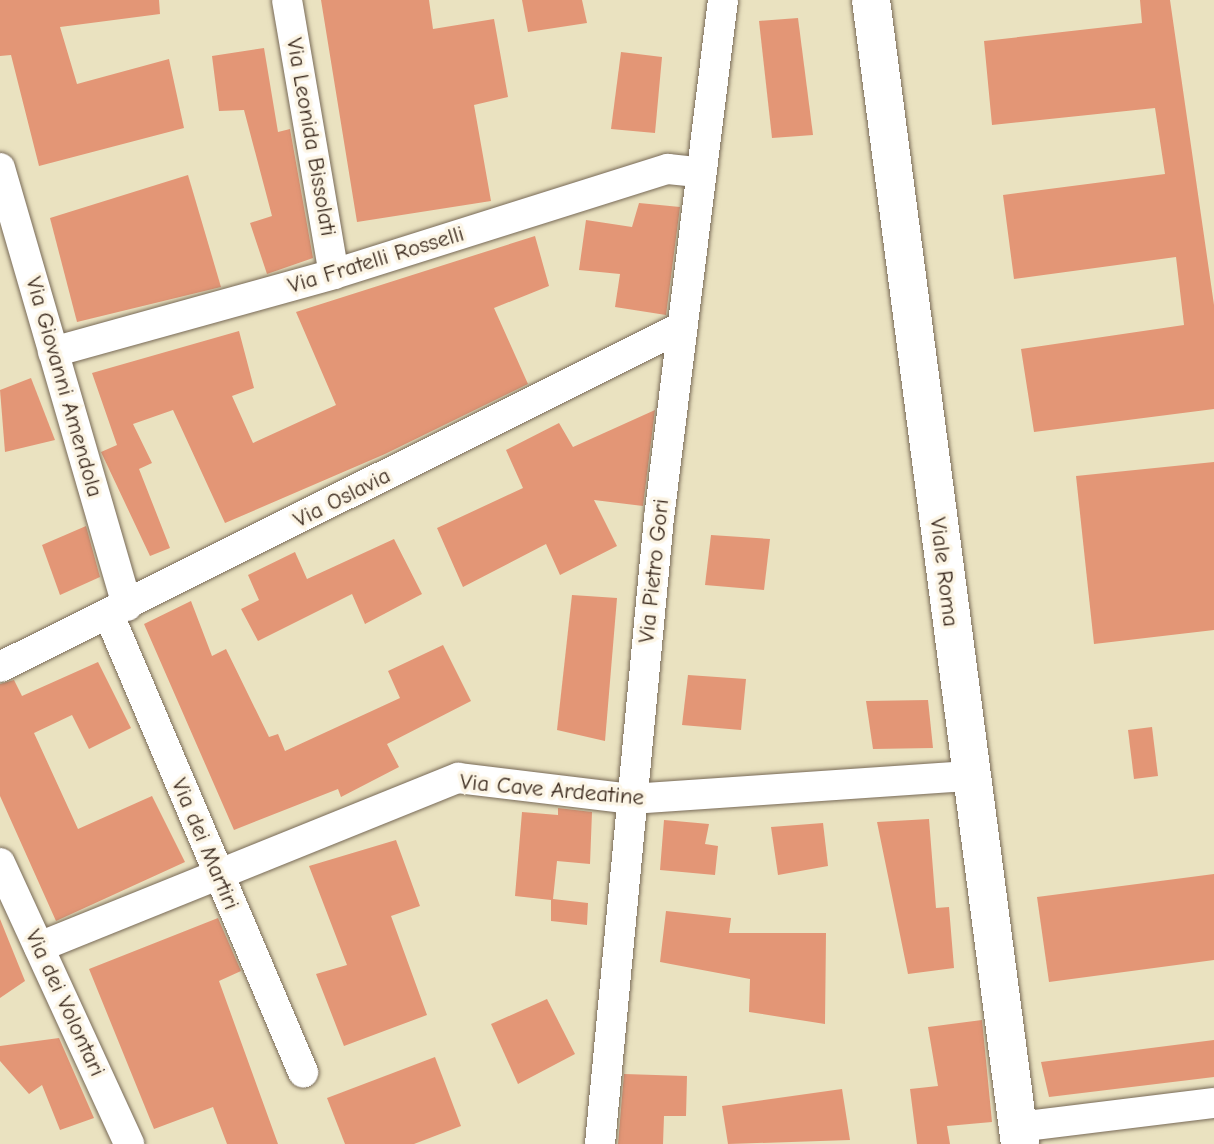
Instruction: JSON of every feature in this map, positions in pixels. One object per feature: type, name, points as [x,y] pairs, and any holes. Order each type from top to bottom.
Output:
[{"type":"main road","name":"Viale Roma","points":[[871,0],[970,776],[1019,1135]]},
{"type":"street","name":"Via Leonida Bissolati","points":[[287,0],[334,274]]},
{"type":"street","name":"Via Pietro Gori","points":[[600,1144],[631,799],[698,172],[723,0]]},
{"type":"street","name":"Via Giovanni Amendola","points":[[0,168],[53,352],[118,610]]},
{"type":"street","name":"Via Fratelli Rosselli","points":[[53,352],[334,274],[668,169],[698,172]]},
{"type":"street","name":"Via Oslavia","points":[[0,667],[682,327]]},
{"type":"street","name":"Via dei Martiri","points":[[118,610],[218,877],[303,1073]]},
{"type":"street","name":"Via Cave Ardeatine","points":[[39,947],[458,778],[631,799],[970,776]]},
{"type":"street","name":"Via dei Volontari","points":[[0,863],[129,1144]]},
{"type":"street","points":[[1019,1135],[1214,1103]]},
{"type":"building","points":[[0,0],[159,0],[160,14],[60,27],[77,84],[169,59],[184,128],[39,166],[11,55],[0,56]]},
{"type":"building","points":[[321,0],[429,0],[433,29],[494,19],[508,97],[474,105],[491,201],[357,222]]},
{"type":"building","points":[[522,0],[582,0],[587,23],[528,32]]},
{"type":"building","points":[[1140,0],[1170,0],[1214,305],[1214,409],[1034,432],[1021,349],[1184,325],[1176,257],[1014,279],[1003,195],[1165,174],[1155,108],[992,125],[984,41],[1142,23]]},
{"type":"building","points":[[798,18],[813,135],[772,138],[759,21]]},
{"type":"building","points":[[264,48],[278,132],[290,129],[313,258],[267,274],[250,223],[272,216],[244,110],[219,111],[212,56]]},
{"type":"building","points":[[621,52],[662,57],[655,133],[611,129]]},
{"type":"building","points":[[188,175],[221,287],[77,322],[50,218]]},
{"type":"building","points":[[639,203],[680,207],[666,315],[615,307],[620,274],[579,270],[586,220],[632,227]]},
{"type":"building","points":[[535,236],[549,286],[494,308],[528,384],[385,454],[225,523],[173,410],[133,424],[152,463],[139,469],[170,548],[150,556],[101,452],[117,445],[92,373],[239,331],[254,388],[232,396],[253,443],[336,405],[296,312]]},
{"type":"building","points":[[31,378],[55,440],[5,452],[0,390]]},
{"type":"building","points":[[655,410],[643,506],[594,500],[617,546],[560,575],[546,544],[463,587],[437,528],[523,488],[506,450],[559,423],[573,447]]},
{"type":"building","points":[[1214,462],[1214,630],[1094,644],[1076,476]]},
{"type":"building","points":[[86,526],[100,577],[60,595],[42,545]]},
{"type":"building","points":[[711,535],[770,539],[764,590],[705,585]]},
{"type":"building","points":[[394,539],[422,594],[365,624],[352,594],[258,641],[241,609],[259,600],[248,575],[295,552],[307,579]]},
{"type":"building","points":[[572,595],[617,598],[605,741],[557,730]]},
{"type":"building","points":[[191,601],[212,656],[226,649],[269,737],[278,734],[285,751],[400,698],[388,671],[443,645],[471,701],[387,744],[399,767],[341,797],[338,789],[234,830],[144,624]]},
{"type":"building","points":[[98,662],[131,728],[89,749],[72,715],[34,733],[78,829],[152,796],[185,862],[56,921],[0,796],[0,684],[14,680],[22,696]]},
{"type":"building","points":[[688,675],[746,679],[741,730],[682,725]]},
{"type":"building","points":[[928,700],[933,748],[873,749],[866,701]]},
{"type":"building","points":[[1152,727],[1158,776],[1134,779],[1128,730]]},
{"type":"building","points":[[558,808],[592,812],[590,864],[557,861],[553,899],[588,903],[587,925],[551,921],[551,900],[515,896],[522,812],[558,815]]},
{"type":"building","points":[[929,819],[936,908],[949,907],[954,968],[908,974],[877,822]]},
{"type":"building","points":[[664,820],[709,824],[705,844],[718,846],[715,875],[660,870]]},
{"type":"building","points":[[823,823],[828,866],[778,875],[771,827]]},
{"type":"building","points":[[396,840],[420,906],[391,916],[427,1015],[344,1046],[316,974],[347,965],[309,866]]},
{"type":"building","points":[[1214,874],[1214,960],[1049,982],[1037,897]]},
{"type":"building","points":[[666,911],[731,918],[729,933],[826,933],[825,1024],[749,1012],[750,979],[660,962]]},
{"type":"building","points":[[218,918],[241,971],[219,981],[278,1144],[227,1144],[213,1107],[154,1129],[89,969]]},
{"type":"building","points":[[0,919],[25,981],[0,998]]},
{"type":"building","points":[[547,999],[575,1054],[518,1084],[491,1024]]},
{"type":"building","points":[[982,1020],[992,1122],[947,1126],[950,1144],[917,1144],[910,1089],[938,1086],[928,1027]]},
{"type":"building","points":[[59,1038],[94,1118],[60,1130],[42,1085],[29,1094],[0,1061],[0,1046]]},
{"type":"building","points":[[1214,1040],[1214,1077],[1049,1097],[1041,1062]]},
{"type":"building","points":[[435,1057],[461,1126],[414,1144],[345,1144],[327,1098]]},
{"type":"building","points":[[624,1074],[687,1076],[686,1116],[664,1116],[663,1144],[618,1144]]},
{"type":"building","points":[[842,1089],[850,1140],[728,1144],[722,1106]]}]
